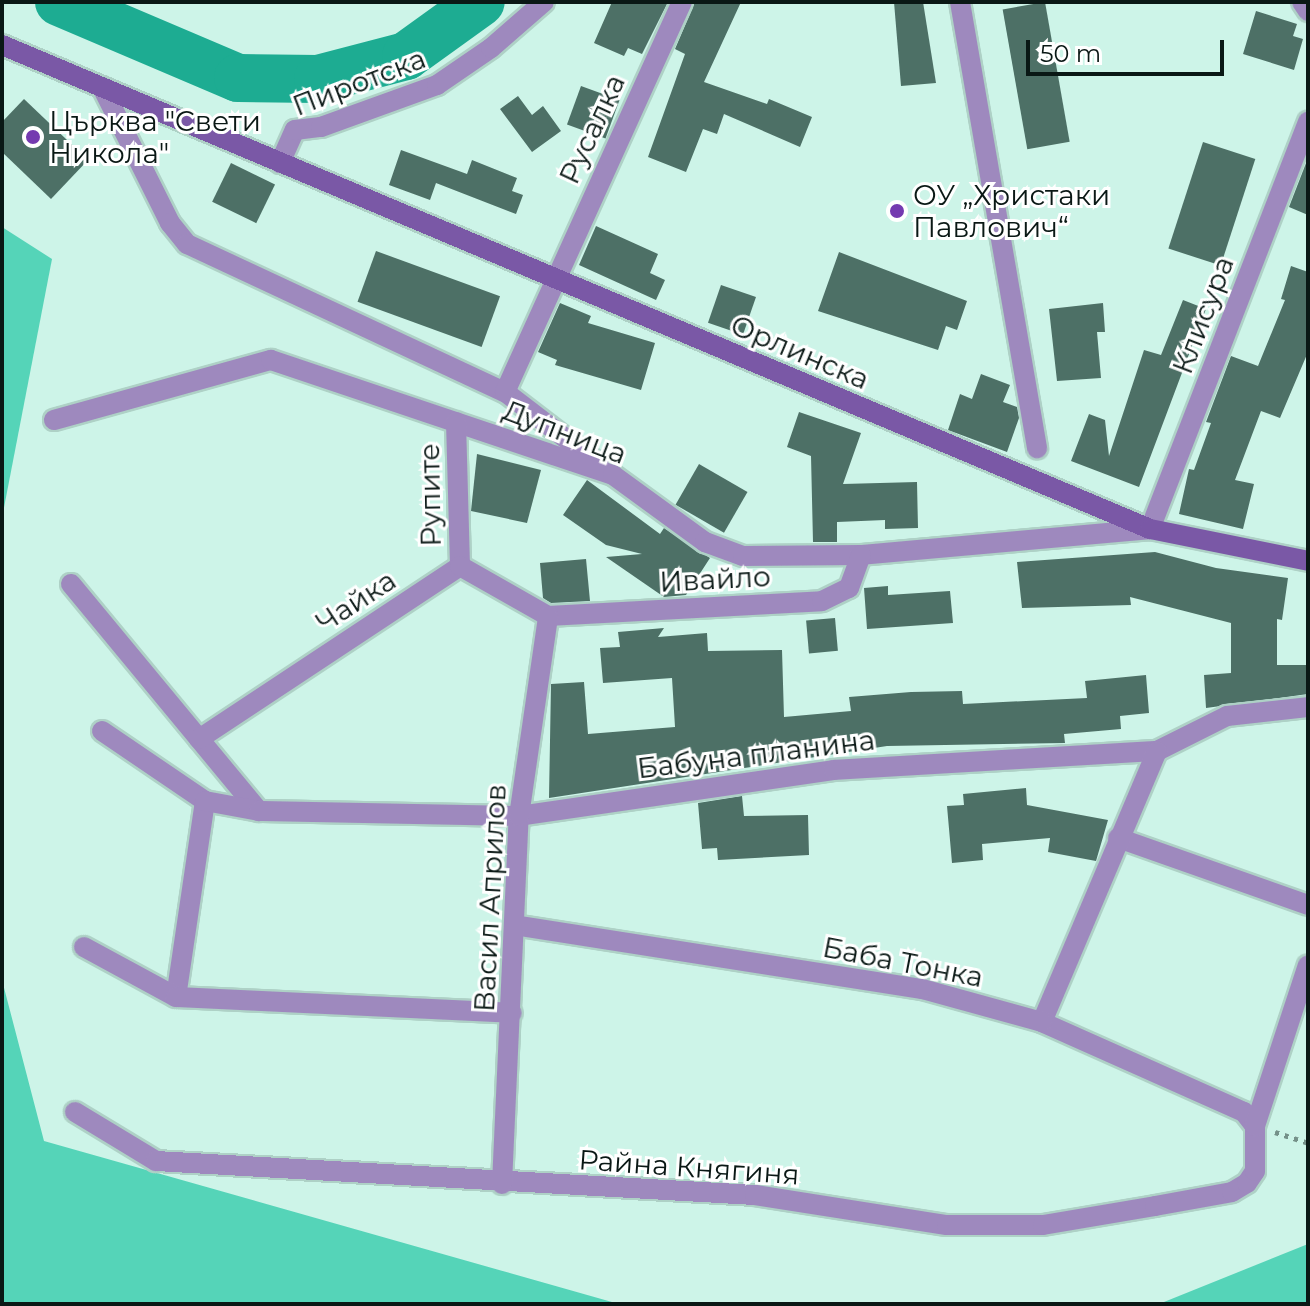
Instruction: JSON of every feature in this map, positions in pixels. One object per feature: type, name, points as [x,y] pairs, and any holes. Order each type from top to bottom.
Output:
[{"type":"street","name":"Пиротска","points":[[280,163],[295,130],[321,127],[437,85],[491,48],[544,2]]},
{"type":"street","name":"Русалка","points":[[505,392],[552,279],[682,2]]},
{"type":"street","points":[[960,2],[1037,448]]},
{"type":"street","points":[[1302,2],[1308,11]]},
{"type":"street","name":"Орлинска","points":[[2,45],[1150,529],[1308,561]]},
{"type":"street","points":[[102,87],[170,223],[187,244],[505,392],[613,475]]},
{"type":"street","name":"Клисура","points":[[1150,529],[1308,122]]},
{"type":"street","name":"Дупница","points":[[54,420],[271,360],[613,475],[705,542],[743,556],[861,555],[1150,529]]},
{"type":"street","name":"Рупите","points":[[456,422],[460,566]]},
{"type":"street","name":"Ивайло","points":[[548,616],[822,601],[849,588],[861,555]]},
{"type":"street","points":[[460,566],[548,616]]},
{"type":"street","name":"Чайка","points":[[199,739],[460,566]]},
{"type":"street","points":[[71,584],[259,811]]},
{"type":"street","name":"Васил Априлов","points":[[502,1184],[519,816],[548,616]]},
{"type":"street","name":"Бабуна планина","points":[[205,801],[259,811],[519,816],[834,770],[1157,751],[1227,716],[1308,707]]},
{"type":"street","points":[[102,731],[205,801],[176,997]]},
{"type":"street","points":[[1042,1022],[1157,751]]},
{"type":"street","points":[[1118,838],[1308,905]]},
{"type":"street","name":"Баба Тонка","points":[[515,925],[922,989],[1042,1022],[1244,1112],[1255,1126]]},
{"type":"street","points":[[84,947],[176,997],[512,1013]]},
{"type":"street","name":"Райна Княгиня","points":[[75,1112],[156,1161],[502,1184],[755,1195],[947,1225],[1043,1225],[1232,1192],[1247,1183],[1255,1171],[1255,1126],[1304,988],[1308,965]]},
{"type":"path","points":[[1255,1126],[1308,1143]]},
{"type":"green space","points":[[2,227],[52,259],[2,518]]},
{"type":"green space","points":[[2,980],[44,1141],[619,1304],[2,1304]]},
{"type":"green space","points":[[1308,1244],[1308,1304],[1159,1304]]},
{"type":"building","points":[[612,2],[668,2],[642,54],[628,48],[624,56],[594,43]]},
{"type":"building","points":[[695,2],[741,2],[704,82],[767,104],[769,99],[812,117],[800,147],[724,114],[717,134],[703,129],[686,172],[648,157],[685,54],[675,49]]},
{"type":"building","points":[[894,2],[923,2],[936,83],[901,86]]},
{"type":"building","points":[[1045,2],[1070,142],[1027,149],[1003,9]]},
{"type":"building","points":[[1256,11],[1297,24],[1293,36],[1303,39],[1294,70],[1243,54]]},
{"type":"building","points":[[581,86],[620,100],[606,139],[567,125]]},
{"type":"building","points":[[518,96],[532,115],[543,106],[561,131],[532,152],[500,109]]},
{"type":"building","name":"Църква \"Свети Никола\"","points":[[24,99],[88,160],[51,199],[2,152],[2,122]]},
{"type":"building","points":[[1203,142],[1255,159],[1221,266],[1168,249]]},
{"type":"building","points":[[401,150],[467,174],[472,160],[517,178],[512,191],[523,195],[516,214],[436,183],[430,200],[389,185]]},
{"type":"building","points":[[1308,158],[1308,215],[1289,207]]},
{"type":"building","points":[[231,163],[275,184],[256,223],[212,202]]},
{"type":"building","points":[[596,226],[658,254],[650,273],[665,280],[656,300],[579,265]]},
{"type":"building","points":[[376,251],[500,296],[482,347],[358,302]]},
{"type":"building","points":[[839,252],[967,301],[957,330],[946,326],[938,350],[818,311]]},
{"type":"building","points":[[1291,266],[1308,272],[1308,352],[1280,418],[1261,411],[1235,480],[1254,484],[1243,529],[1179,514],[1189,469],[1194,470],[1211,423],[1206,422],[1231,356],[1258,366],[1285,300],[1281,299]]},
{"type":"building","points":[[721,285],[756,297],[743,335],[708,323]]},
{"type":"building","points":[[1183,300],[1206,309],[1139,487],[1071,461],[1089,414],[1105,420],[1109,456],[1144,350],[1161,355]]},
{"type":"building","points":[[560,303],[591,316],[588,323],[655,343],[641,390],[555,365],[557,360],[538,352]]},
{"type":"building","points":[[1103,303],[1105,332],[1097,332],[1101,378],[1057,381],[1049,309]]},
{"type":"building","points":[[981,374],[1010,385],[1003,402],[1017,407],[1019,418],[1007,452],[948,430],[960,394],[972,399]]},
{"type":"building","points":[[799,412],[861,433],[843,484],[917,482],[918,528],[885,529],[885,520],[837,522],[837,542],[813,542],[811,456],[787,447]]},
{"type":"building","points":[[477,454],[541,470],[527,523],[471,511]]},
{"type":"building","points":[[699,464],[747,492],[724,533],[676,505]]},
{"type":"building","points":[[587,480],[660,534],[664,528],[710,558],[686,595],[664,597],[606,557],[642,554],[606,545],[563,515]]},
{"type":"building","points":[[1155,552],[1216,568],[1288,578],[1282,620],[1277,619],[1277,665],[1308,665],[1308,694],[1206,708],[1204,675],[1231,673],[1231,623],[1130,597],[1131,605],[1022,608],[1017,562]]},
{"type":"building","points":[[586,559],[590,601],[551,603],[543,598],[540,563]]},
{"type":"building","points":[[888,586],[888,595],[950,591],[953,623],[867,629],[864,588]]},
{"type":"building","points":[[835,618],[838,651],[809,653],[806,621]]},
{"type":"building","points":[[664,628],[658,637],[707,633],[708,651],[782,650],[784,717],[851,711],[849,697],[911,692],[962,691],[963,704],[1087,698],[1085,681],[1146,675],[1149,713],[1120,716],[1121,729],[1064,734],[1065,743],[887,746],[549,798],[551,684],[584,682],[588,734],[675,727],[672,678],[603,683],[600,648],[620,647],[618,632]]},
{"type":"building","points":[[1026,788],[1027,805],[1108,820],[1096,861],[1048,852],[1050,838],[982,844],[983,860],[952,863],[947,806],[964,805],[963,794]]},
{"type":"building","points":[[742,796],[744,816],[808,815],[809,855],[718,860],[717,848],[702,849],[698,803]]},
{"type":"waterway","points":[[59,2],[238,78],[318,79],[406,56],[481,2]]},
{"type":"place","name":"Църква \"Свети Никола\"","points":[[33,137]]},
{"type":"place","name":"ОУ „Христаки Павлович“","points":[[897,211]]}]
